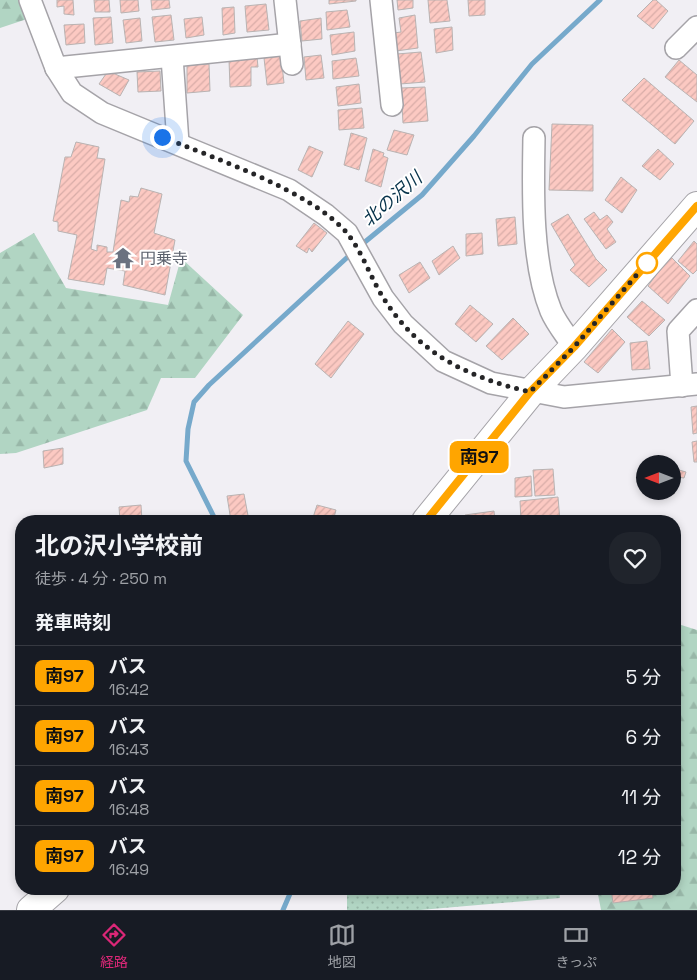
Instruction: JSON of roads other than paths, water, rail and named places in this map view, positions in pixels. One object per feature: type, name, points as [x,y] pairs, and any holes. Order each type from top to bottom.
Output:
[{"type":"main road","points":[[431,515],[530,392],[574,347],[697,206]]},
{"type":"main road","points":[[31,910],[48,895]]},
{"type":"street","points":[[30,0],[56,68],[72,93],[102,113],[289,190],[326,215],[347,233],[383,298],[403,324],[443,361],[491,383],[564,398],[690,385],[678,332],[697,310]]},
{"type":"street","points":[[56,68],[172,57],[291,54],[285,0]]},
{"type":"street","points":[[381,0],[392,105]]},
{"type":"street","points":[[676,48],[697,27]]},
{"type":"street","points":[[172,57],[178,143]]},
{"type":"street","points":[[534,138],[533,203],[541,272],[551,311],[574,347]]},
{"type":"waterway","name":"北の沢川","points":[[360,246],[422,195],[474,136],[532,64],[600,0]]},
{"type":"waterway","name":"北の沢川","points":[[213,515],[186,461],[188,429],[194,402],[209,385],[352,253]]},
{"type":"waterway","name":"北の沢川","points":[[283,910],[289,895]]},
{"type":"place","name":"円乗寺","points":[[123,258]]}]
